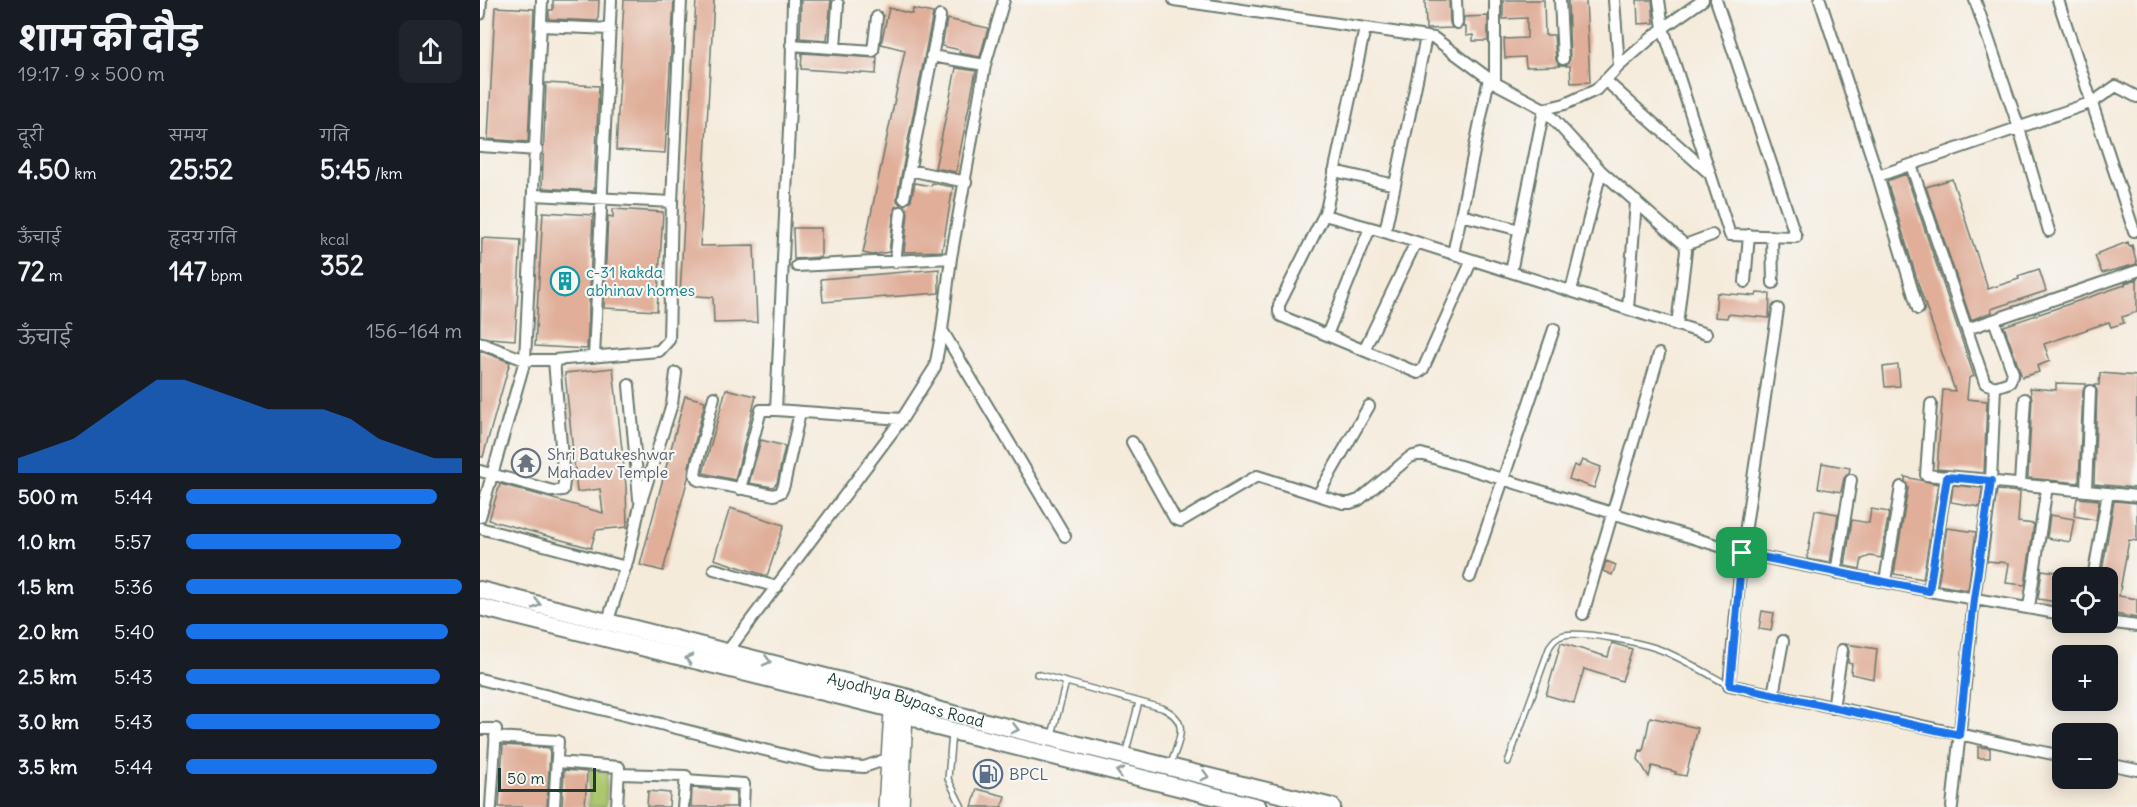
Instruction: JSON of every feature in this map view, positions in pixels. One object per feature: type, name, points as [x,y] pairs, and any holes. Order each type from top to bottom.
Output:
[{"type":"main road","name":"Ayodhya Bypass Road","points":[[480,590],[728,651],[900,703],[933,726],[952,731],[1124,756],[1332,807]]},
{"type":"main road","name":"Ayodhya Bypass Road","points":[[480,607],[718,666],[937,710],[1247,806]]},
{"type":"street","points":[[480,14],[481,0]]},
{"type":"street","points":[[480,517],[485,473],[525,360],[537,150],[542,0]]},
{"type":"street","points":[[594,357],[612,0]]},
{"type":"street","points":[[480,343],[525,360],[554,360],[659,351],[669,340],[672,202],[681,0]]},
{"type":"street","points":[[776,410],[793,0]]},
{"type":"street","points":[[718,666],[902,419],[935,367],[951,258],[985,65],[1004,0]]},
{"type":"street","points":[[1174,0],[1434,38],[1492,81],[1544,109],[1601,171],[1685,245],[1677,325]]},
{"type":"street","points":[[1456,0],[1457,23]]},
{"type":"street","points":[[1453,254],[1492,81],[1495,0]]},
{"type":"street","points":[[1560,0],[1563,59]]},
{"type":"street","points":[[1614,0],[1619,66]]},
{"type":"street","points":[[1659,0],[1663,28],[1730,235],[1796,237],[1716,0]]},
{"type":"street","points":[[1544,109],[1565,104],[1596,90],[1619,66],[1663,28],[1703,0]]},
{"type":"street","points":[[1820,0],[1878,176],[1918,309]]},
{"type":"street","points":[[1975,0],[2019,128],[2049,231]]},
{"type":"street","points":[[2058,0],[2134,231]]},
{"type":"street","points":[[835,48],[838,4]]},
{"type":"street","points":[[904,198],[940,16]]},
{"type":"street","points":[[791,45],[873,51],[877,17]]},
{"type":"street","points":[[541,26],[610,29]]},
{"type":"street","points":[[1365,28],[1324,215],[1279,305],[1279,312],[1281,316],[1418,373],[1423,369],[1472,260]]},
{"type":"street","points":[[1385,232],[1426,37]]},
{"type":"street","points":[[931,56],[985,65]]},
{"type":"street","points":[[1605,80],[1710,174]]},
{"type":"street","points":[[1878,176],[2093,102],[2116,86],[2137,97]]},
{"type":"street","points":[[1511,272],[1544,109]]},
{"type":"street","points":[[480,146],[537,150]]},
{"type":"street","points":[[1911,165],[1985,383],[1995,387],[2010,382],[2013,373],[1994,320]]},
{"type":"street","points":[[909,171],[966,182]]},
{"type":"street","points":[[1334,171],[1395,185]]},
{"type":"street","points":[[1571,291],[1601,171]]},
{"type":"street","points":[[534,195],[672,202]]},
{"type":"street","points":[[1628,309],[1636,201]]},
{"type":"street","points":[[895,261],[902,212]]},
{"type":"street","points":[[1324,215],[1385,232],[1706,334]]},
{"type":"street","points":[[1461,215],[1520,230]]},
{"type":"street","points":[[1327,335],[1370,228]]},
{"type":"street","points":[[1685,245],[1712,235]]},
{"type":"street","points":[[1745,282],[1749,235]]},
{"type":"street","points":[[1772,236],[1773,283]]},
{"type":"street","points":[[1364,350],[1416,242]]},
{"type":"street","points":[[797,267],[951,258]]},
{"type":"street","points":[[1966,329],[2137,271]]},
{"type":"street","points":[[1778,309],[1742,553],[1730,685],[2052,754]]},
{"type":"street","points":[[1470,577],[1554,329]]},
{"type":"street","points":[[942,330],[1065,536]]},
{"type":"street","points":[[1583,614],[1659,354]]},
{"type":"street","points":[[485,473],[553,491],[563,490],[554,360]]},
{"type":"street","points":[[603,638],[626,567],[640,505],[672,404],[676,373]]},
{"type":"street","points":[[629,385],[640,505]]},
{"type":"street","points":[[1952,807],[1974,599],[1991,481],[1995,387]]},
{"type":"street","points":[[2086,490],[2090,391]]},
{"type":"street","points":[[714,397],[695,475],[698,480],[774,495],[782,492],[800,412]]},
{"type":"street","points":[[2020,484],[2025,399]]},
{"type":"street","points":[[1931,404],[1926,475],[2137,496]]},
{"type":"street","points":[[1318,495],[1369,406]]},
{"type":"street","points":[[741,489],[761,410],[902,419]]},
{"type":"street","points":[[1132,442],[1174,519],[1180,521],[1257,476],[1342,503],[1355,503],[1415,454],[1426,455],[1742,553],[1929,591],[2052,612]]},
{"type":"street","points":[[1929,591],[1947,477]]},
{"type":"street","points":[[1836,573],[1851,480]]},
{"type":"street","points":[[2029,608],[2047,486]]},
{"type":"street","points":[[1885,581],[1901,487]]},
{"type":"street","points":[[2095,567],[2108,493]]},
{"type":"street","points":[[480,528],[626,567]]},
{"type":"street","points":[[714,569],[777,587]]},
{"type":"street","points":[[2118,623],[2137,626]]},
{"type":"street","points":[[1773,695],[1783,641]]},
{"type":"street","points":[[1833,708],[1842,650]]},
{"type":"street","points":[[480,679],[821,764],[864,767],[904,753]]},
{"type":"street","points":[[900,703],[904,753],[901,807]]},
{"type":"street","points":[[886,807],[889,758],[900,703]]},
{"type":"street","points":[[480,729],[496,729],[491,807]]},
{"type":"street","points":[[495,736],[558,741],[554,807]]},
{"type":"street","points":[[557,762],[744,784],[743,807]]},
{"type":"street","points":[[2118,766],[2137,770]]},
{"type":"street","points":[[617,807],[619,770]]},
{"type":"street","points":[[684,807],[685,778]]},
{"type":"lane","points":[[1508,762],[1550,646],[1556,638],[1566,634],[1585,635],[1660,650],[1730,685]]},
{"type":"lane","points":[[1037,674],[1172,712],[1180,720],[1181,733],[1170,767]]},
{"type":"lane","points":[[1049,746],[1066,682]]},
{"type":"lane","points":[[1124,756],[1139,702]]},
{"type":"lane","points":[[952,731],[948,779],[962,807]]},
{"type":"green space","points":[[590,769],[607,770],[606,807],[588,807]]},
{"type":"building","points":[[553,0],[599,0],[598,21],[549,19],[549,10],[553,10]]},
{"type":"building","points":[[624,0],[674,0],[665,153],[616,150]]},
{"type":"building","points":[[696,0],[714,0],[700,246],[754,245],[757,322],[714,323],[713,297],[680,295]]},
{"type":"building","points":[[801,0],[831,0],[827,40],[800,38]]},
{"type":"building","points":[[1425,0],[1449,0],[1452,28],[1426,29]]},
{"type":"building","points":[[1503,0],[1544,0],[1545,35],[1554,35],[1556,60],[1560,66],[1526,67],[1525,57],[1505,58],[1504,39],[1527,38],[1527,18],[1503,19]]},
{"type":"building","points":[[1568,0],[1586,0],[1590,82],[1571,83],[1570,66],[1566,66],[1570,59]]},
{"type":"building","points":[[1637,0],[1652,0],[1654,23],[1638,24]]},
{"type":"building","points":[[495,7],[534,9],[528,142],[488,139]]},
{"type":"building","points":[[889,8],[912,14],[913,9],[933,13],[897,197],[901,205],[895,207],[889,252],[872,255],[863,253],[905,50],[881,44]]},
{"type":"building","points":[[1488,16],[1488,41],[1473,41],[1473,35],[1466,36],[1466,27],[1463,27],[1464,17]]},
{"type":"building","points":[[947,19],[988,28],[980,57],[959,53],[960,50],[942,46]]},
{"type":"building","points":[[802,53],[877,58],[876,74],[801,69]]},
{"type":"building","points":[[956,68],[976,71],[956,172],[935,168]]},
{"type":"building","points":[[546,83],[599,86],[594,191],[542,188]]},
{"type":"building","points":[[1906,174],[1974,376],[1969,378],[1967,399],[1987,401],[1984,473],[1937,469],[1943,390],[1955,391],[1920,289],[1887,181]]},
{"type":"building","points":[[1952,179],[1988,289],[2019,279],[2018,276],[2039,269],[2046,291],[1991,309],[1992,312],[1971,320],[1926,187]]},
{"type":"building","points":[[915,183],[953,187],[942,251],[904,252],[908,213],[904,205],[911,200]]},
{"type":"building","points":[[613,209],[663,212],[657,311],[604,308],[608,216],[613,217]]},
{"type":"building","name":"c-31 kakda abhinav homes","points":[[543,212],[593,215],[587,349],[535,346]]},
{"type":"building","points":[[793,228],[821,228],[821,257],[794,259]]},
{"type":"building","points":[[482,238],[521,240],[515,340],[480,336]]},
{"type":"building","points":[[2128,242],[2129,246],[2132,245],[2137,264],[2102,273],[2095,256]]},
{"type":"building","points":[[939,269],[939,293],[823,302],[821,279]]},
{"type":"building","points":[[2137,279],[2137,312],[2122,317],[2124,323],[2111,327],[2109,322],[2044,344],[2050,361],[2037,366],[2039,372],[2022,377],[2004,326]]},
{"type":"building","points":[[1717,293],[1756,296],[1757,293],[1770,294],[1769,318],[1728,314],[1727,318],[1715,317]]},
{"type":"building","points":[[480,351],[510,362],[483,457],[480,457]]},
{"type":"building","points":[[1898,365],[1900,386],[1885,387],[1883,367]]},
{"type":"building","points":[[613,368],[626,486],[627,527],[596,530],[591,548],[489,520],[500,484],[603,513],[600,489],[577,492],[565,373]]},
{"type":"building","points":[[2100,373],[2137,376],[2136,488],[2094,484],[2097,391],[2094,385],[2099,385]]},
{"type":"building","points":[[2056,383],[2086,384],[2083,391],[2079,483],[2028,478],[2032,399],[2030,388],[2056,390]]},
{"type":"building","points":[[726,389],[756,396],[735,480],[703,473]]},
{"type":"building","points":[[685,396],[705,401],[688,478],[663,571],[640,565]]},
{"type":"building","points":[[761,440],[785,446],[777,483],[773,487],[749,483]]},
{"type":"building","points":[[1582,460],[1601,467],[1594,488],[1569,479],[1574,465],[1579,467]]},
{"type":"building","points":[[1822,463],[1850,468],[1844,478],[1841,492],[1818,488]]},
{"type":"building","points":[[1905,477],[1938,484],[1923,579],[1894,574],[1908,488]]},
{"type":"building","points":[[1953,485],[1982,488],[1980,507],[1951,502]]},
{"type":"building","points":[[1997,490],[2020,492],[2018,522],[2034,524],[2025,585],[2006,583],[2009,563],[1987,561]]},
{"type":"building","points":[[2077,498],[2099,500],[2096,520],[2074,516]]},
{"type":"building","points":[[2114,501],[2137,503],[2137,541],[2129,540],[2119,596],[2137,599],[2137,618],[2118,615],[2118,567],[2103,567]]},
{"type":"building","points":[[730,508],[784,525],[767,576],[714,559]]},
{"type":"building","points":[[1871,509],[1889,512],[1881,558],[1870,556],[1862,559],[1860,569],[1845,566],[1852,520],[1869,523]]},
{"type":"building","points":[[1815,510],[1838,514],[1830,563],[1807,559]]},
{"type":"building","points":[[2050,515],[2074,519],[2070,542],[2047,538]]},
{"type":"building","points":[[1947,528],[1976,532],[1968,590],[1938,585]]},
{"type":"building","points":[[1606,561],[1616,565],[1612,575],[1603,571]]},
{"type":"building","points":[[2042,570],[2052,572],[2052,601],[2038,599]]},
{"type":"building","points":[[1762,611],[1774,613],[1771,631],[1759,629]]},
{"type":"building","points":[[1561,643],[1608,657],[1612,643],[1632,649],[1622,681],[1584,669],[1574,703],[1546,695]]},
{"type":"building","points":[[1846,644],[1877,649],[1874,679],[1851,674],[1852,664],[1848,663],[1849,651]]},
{"type":"building","points":[[1650,717],[1698,728],[1686,776],[1652,766],[1649,777],[1638,759],[1640,750],[1643,751]]},
{"type":"building","points":[[503,745],[550,748],[547,807],[499,807]]},
{"type":"building","points":[[1978,747],[1990,748],[1990,758],[1978,758]]},
{"type":"building","points":[[564,770],[587,772],[585,807],[562,807]]},
{"type":"building","points":[[692,788],[736,791],[736,807],[691,807]]},
{"type":"building","points":[[977,789],[1005,796],[1002,807],[972,807]]},
{"type":"building","points":[[648,791],[670,793],[669,807],[647,807]]},
{"type":"place","name":"c-31 kakda abhinav homes","points":[[565,281]]},
{"type":"place","name":"Shri Batukeshwar Mahadev Temple","points":[[526,463]]},
{"type":"place","name":"BPCL","points":[[988,774]]},
{"type":"route","points":[[1947,477],[1991,481],[1974,599],[1959,735],[1730,685],[1742,553],[1929,591],[1947,477]]}]
